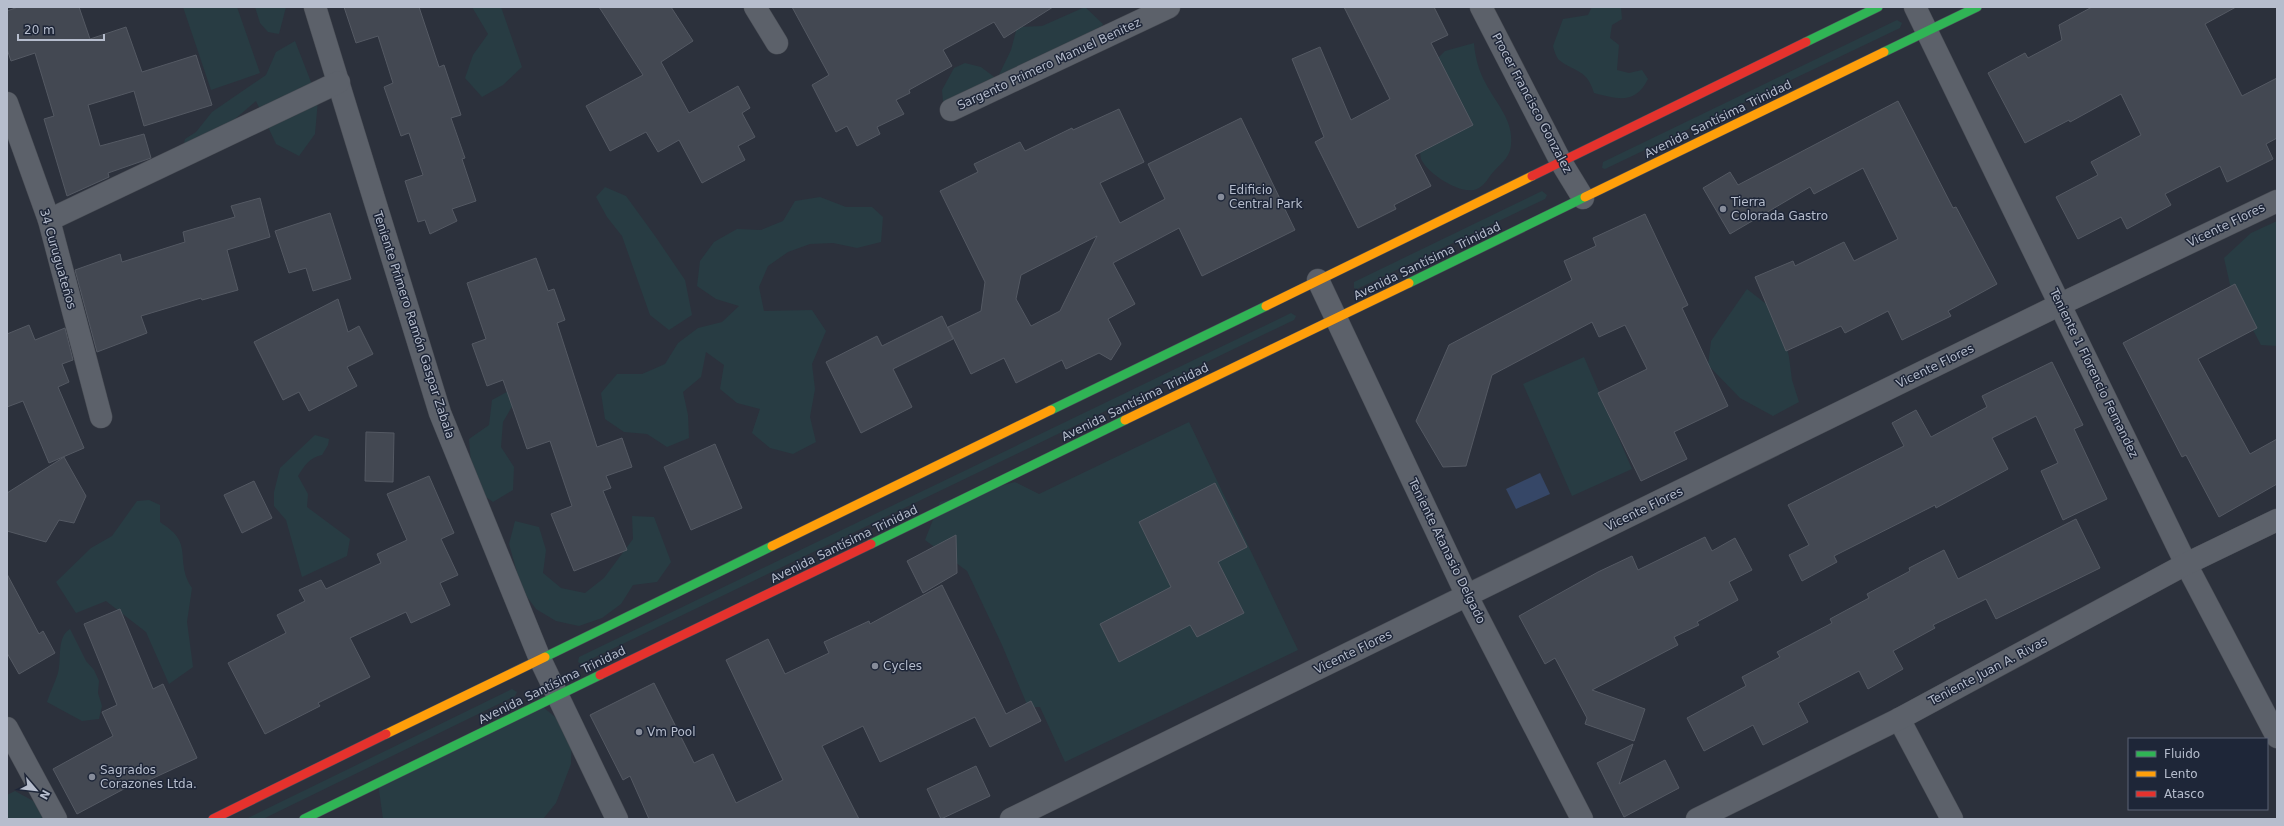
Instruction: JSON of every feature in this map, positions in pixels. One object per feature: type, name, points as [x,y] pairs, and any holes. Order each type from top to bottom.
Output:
[{"type":"main road","points":[[212,819],[1878,7]]},
{"type":"main road","name":"Avenida Santísima Trinidad","points":[[304,819],[1977,7]]},
{"type":"street","name":"Teniente Primero Ramón Gaspar Zabala","points":[[315,7],[440,413],[540,659],[617,819]]},
{"type":"street","points":[[755,7],[777,43]]},
{"type":"street","name":"Sargento Primero Manuel Benitez","points":[[951,110],[1135,14],[1169,7]]},
{"type":"street","name":"Procer Francisco Gonzalez","points":[[1482,7],[1561,162],[1583,198]]},
{"type":"street","name":"Teniente 1 Florencio Fernandez","points":[[1915,7],[2061,304],[2186,564],[2277,737]]},
{"type":"street","points":[[48,220],[339,82]]},
{"type":"street","name":"34 Curuguateños","points":[[7,103],[48,220],[101,417]]},
{"type":"street","name":"Vicente Flores","points":[[1011,819],[2061,304],[2277,201]]},
{"type":"street","name":"Teniente Atanasio Delgado","points":[[1318,280],[1467,596],[1582,819]]},
{"type":"street","name":"Teniente Juan A. Rivas","points":[[1697,819],[1899,719],[2186,564],[2277,520]]},
{"type":"street","points":[[1899,719],[1952,819]]},
{"type":"street","points":[[7,728],[56,819]]},
{"type":"shaded area","points":[[183,7],[237,7],[260,73],[211,90]]},
{"type":"shaded area","points":[[255,7],[286,7],[279,34],[268,32],[260,23]]},
{"type":"shaded area","points":[[472,7],[501,7],[522,67],[503,85],[482,97],[465,78],[473,55],[488,34]]},
{"type":"shaded area","points":[[1085,7],[1103,24],[1095,41],[944,114],[942,90],[954,68],[965,63],[981,67],[997,79],[1011,50],[1017,27],[1042,26]]},
{"type":"shaded area","points":[[1592,7],[1621,7],[1622,19],[1612,25],[1610,38],[1619,45],[1617,70],[1629,73],[1642,70],[1648,79],[1643,87],[1632,96],[1618,98],[1594,93],[1591,85],[1584,75],[1559,60],[1556,55],[1553,46],[1563,19],[1588,15]]},
{"type":"shaded area","points":[[1897,20],[1902,23],[1900,28],[1605,169],[1602,168],[1603,162]]},
{"type":"shaded area","points":[[295,41],[318,100],[315,134],[299,156],[276,144],[256,101],[221,131],[182,151],[185,139],[196,132],[212,112],[266,75],[276,52]]},
{"type":"shaded area","points":[[1474,43],[1476,59],[1481,74],[1510,128],[1511,145],[1506,159],[1485,183],[1477,189],[1470,190],[1462,189],[1445,182],[1430,171],[1421,159],[1420,146],[1436,60],[1445,51]]},
{"type":"shaded area","points":[[605,187],[626,196],[685,280],[692,315],[669,330],[650,315],[622,236],[607,217],[596,197]]},
{"type":"shaded area","points":[[1542,191],[1547,195],[1545,199],[1357,289],[1354,288],[1354,282]]},
{"type":"shaded area","points":[[820,197],[846,207],[872,207],[883,217],[881,242],[857,248],[833,243],[810,244],[788,252],[768,266],[759,287],[764,311],[812,310],[826,331],[812,364],[815,389],[810,417],[816,442],[793,454],[770,448],[752,433],[760,409],[737,403],[720,389],[724,365],[706,352],[701,377],[683,392],[688,415],[689,438],[667,447],[647,434],[624,432],[605,419],[601,393],[617,374],[642,374],[665,364],[678,343],[698,328],[722,322],[739,306],[716,299],[697,286],[700,261],[714,242],[737,229],[761,230],[783,221],[795,201]]},
{"type":"shaded area","points":[[2277,221],[2277,346],[2261,345],[2231,289],[2224,258],[2251,233]]},
{"type":"shaded area","points":[[1747,289],[1779,314],[1789,357],[1792,380],[1799,402],[1773,416],[1740,398],[1708,365],[1711,341]]},
{"type":"shaded area","points":[[1291,313],[1296,316],[1294,320],[581,664],[578,662],[579,657]]},
{"type":"shaded area","points":[[1584,357],[1632,469],[1572,496],[1523,384]]},
{"type":"shaded area","points":[[514,388],[514,403],[503,422],[501,447],[514,467],[513,490],[493,502],[473,488],[469,439],[489,425],[492,400]]},
{"type":"shaded area","points":[[1189,422],[1298,650],[1065,762],[1040,707],[1028,707],[1002,645],[967,571],[925,540],[940,502],[1015,482],[1039,494]]},
{"type":"shaded area","points":[[315,435],[329,439],[328,445],[322,455],[308,462],[298,476],[308,494],[307,507],[350,539],[347,556],[302,577],[286,520],[274,506],[274,492],[280,468]]},
{"type":"shaded area","points":[[149,500],[160,505],[160,522],[173,532],[179,540],[185,574],[192,588],[187,622],[193,667],[169,684],[146,632],[106,601],[76,613],[56,582],[91,548],[112,536],[137,501]]},
{"type":"shaded area","points":[[632,516],[654,517],[671,562],[657,582],[633,585],[621,604],[602,618],[579,626],[556,621],[536,609],[522,590],[509,544],[515,521],[539,527],[546,550],[543,573],[561,588],[585,593],[604,578],[633,539]]},
{"type":"shaded area","points":[[70,629],[86,661],[94,670],[99,681],[98,693],[102,706],[99,719],[82,721],[47,702],[58,673],[61,643],[66,633]]},
{"type":"shaded area","points":[[512,689],[517,692],[515,696],[263,819],[246,819]]},
{"type":"shaded area","points":[[537,702],[572,731],[571,764],[556,803],[543,819],[383,819],[378,783]]},
{"type":"shaded area","points":[[15,791],[37,803],[54,819],[7,819],[7,795]]},
{"type":"water","points":[[1540,473],[1550,494],[1516,509],[1506,489]]},
{"type":"building","points":[[18,7],[79,7],[90,39],[126,27],[142,72],[196,55],[212,105],[144,126],[134,91],[88,105],[100,146],[144,134],[151,158],[108,173],[109,177],[67,196],[44,119],[54,116],[35,53],[11,61],[7,49],[7,11]]},
{"type":"building","points":[[344,7],[419,7],[439,67],[444,65],[461,115],[451,118],[465,158],[462,159],[476,201],[452,209],[457,221],[430,234],[425,220],[418,222],[405,181],[423,175],[409,133],[401,136],[384,87],[393,83],[378,36],[356,43]]},
{"type":"building","points":[[599,7],[671,7],[693,41],[661,62],[689,113],[738,86],[750,108],[742,113],[755,137],[738,146],[745,160],[702,183],[679,140],[658,152],[646,132],[610,151],[586,106],[643,75]]},
{"type":"building","points":[[792,7],[1053,7],[1004,38],[994,22],[943,50],[952,66],[909,90],[910,93],[896,100],[904,114],[877,127],[880,134],[857,146],[847,126],[836,132],[812,85],[829,75]]},
{"type":"building","points":[[1344,7],[1434,7],[1448,35],[1431,43],[1473,125],[1415,155],[1431,186],[1394,205],[1396,209],[1358,228],[1315,142],[1324,137],[1292,59],[1320,47],[1351,120],[1390,99]]},
{"type":"building","points":[[2092,7],[2236,7],[2205,24],[2242,96],[2277,78],[2277,138],[2266,144],[2273,159],[2227,182],[2220,166],[2165,194],[2171,205],[2127,229],[2121,217],[2078,239],[2056,197],[2098,175],[2091,162],[2141,135],[2121,94],[2070,122],[2069,120],[2025,143],[1988,73],[2025,53],[2028,58],[2062,40],[2059,25]]},
{"type":"building","points":[[1898,101],[1953,208],[1956,207],[1997,284],[1948,311],[1951,316],[1902,340],[1888,311],[1845,333],[1841,326],[1786,351],[1755,277],[1793,261],[1795,266],[1844,242],[1854,261],[1898,239],[1863,168],[1814,194],[1810,187],[1730,234],[1703,188],[1730,172],[1738,185]]},
{"type":"building","points":[[1119,109],[1144,162],[1100,183],[1120,223],[1165,199],[1148,164],[1241,118],[1295,230],[1202,276],[1179,228],[1113,263],[1135,304],[1108,319],[1121,344],[1111,360],[1099,353],[1066,369],[1062,360],[1016,383],[1004,358],[971,374],[948,327],[981,311],[985,282],[940,191],[978,172],[974,164],[1020,142],[1025,151],[1072,128],[1073,130]],"holes":[[[1097,236],[1060,311],[1031,326],[1016,299],[1021,275]]]},
{"type":"building","points":[[260,198],[270,237],[227,250],[238,290],[202,300],[201,298],[141,316],[147,333],[97,352],[75,270],[120,254],[122,262],[185,242],[183,232],[235,217],[231,206]]},
{"type":"building","points":[[330,213],[351,279],[313,291],[306,268],[289,273],[275,231]]},
{"type":"building","points":[[1645,214],[1688,305],[1682,308],[1728,406],[1674,432],[1687,459],[1641,481],[1598,393],[1647,369],[1625,325],[1599,337],[1592,322],[1492,375],[1466,466],[1443,467],[1416,421],[1449,345],[1572,280],[1564,261],[1596,246],[1593,238]]},
{"type":"building","points":[[536,258],[548,291],[554,289],[565,320],[557,323],[597,447],[622,438],[632,467],[606,476],[611,488],[603,491],[627,550],[574,571],[551,514],[572,506],[550,441],[527,449],[503,380],[487,386],[472,344],[486,339],[467,283]]},
{"type":"building","points":[[2235,284],[2257,328],[2198,359],[2250,454],[2277,439],[2277,484],[2219,517],[2186,455],[2182,457],[2123,343]]},
{"type":"building","points":[[338,299],[348,332],[359,326],[373,354],[347,367],[357,386],[309,411],[299,392],[283,400],[254,342]]},
{"type":"building","points":[[942,316],[953,339],[893,369],[912,407],[861,433],[826,362],[877,336],[882,346]]},
{"type":"building","points":[[29,325],[35,340],[65,328],[73,360],[62,364],[69,382],[58,387],[84,448],[49,463],[23,401],[7,407],[7,334]]},
{"type":"building","points":[[2052,362],[2083,425],[2074,429],[2107,499],[2063,520],[2041,471],[2058,463],[2036,416],[1992,438],[2008,469],[1936,508],[1935,505],[1834,556],[1837,562],[1802,581],[1789,555],[1809,545],[1788,505],[1904,446],[1892,423],[1916,410],[1931,437],[1987,407],[1982,396]]},
{"type":"building","points":[[366,432],[394,433],[393,482],[365,481]]},
{"type":"building","points":[[715,444],[742,508],[691,530],[664,467]]},
{"type":"building","points":[[64,457],[86,496],[74,523],[59,520],[46,542],[7,531],[7,493]]},
{"type":"building","points":[[429,476],[454,533],[441,539],[458,575],[440,583],[450,605],[411,623],[406,612],[350,638],[370,677],[318,703],[320,706],[265,734],[228,663],[286,633],[277,615],[305,601],[299,590],[321,580],[326,589],[381,563],[377,554],[407,540],[387,494]]},
{"type":"building","points":[[254,481],[272,518],[242,533],[224,495]]},
{"type":"building","points":[[1215,483],[1247,547],[1218,562],[1244,613],[1197,637],[1190,625],[1119,662],[1100,624],[1171,587],[1139,522]]},
{"type":"building","points":[[2076,519],[2100,568],[1996,619],[1986,599],[1933,625],[1935,628],[1893,651],[1903,669],[1868,689],[1859,671],[1798,703],[1808,722],[1763,745],[1753,725],[1704,751],[1687,718],[1746,686],[1742,677],[1780,657],[1777,652],[1832,623],[1830,619],[1869,598],[1867,594],[1910,571],[1909,568],[1944,550],[1958,579]]},
{"type":"building","points":[[956,535],[957,573],[923,593],[907,561]]},
{"type":"building","points":[[1705,537],[1712,551],[1735,538],[1752,570],[1729,582],[1738,600],[1697,622],[1699,625],[1674,637],[1678,645],[1592,690],[1645,709],[1634,741],[1585,724],[1587,718],[1555,658],[1545,664],[1519,616],[1598,572],[1632,556],[1638,570]]},
{"type":"building","points":[[7,574],[39,634],[43,631],[55,653],[19,674],[7,653]]},
{"type":"building","points":[[942,585],[1006,714],[1031,701],[1041,721],[990,747],[975,717],[880,762],[863,726],[822,746],[859,819],[649,819],[630,776],[623,780],[590,715],[654,683],[694,763],[713,754],[736,803],[783,780],[726,660],[768,639],[785,674],[829,653],[824,642],[869,621],[870,624]]},
{"type":"building","points":[[120,609],[153,689],[163,684],[197,758],[136,786],[135,783],[77,814],[53,769],[113,736],[102,712],[117,705],[84,624]]},
{"type":"building","points":[[1633,744],[1619,784],[1665,760],[1679,788],[1624,817],[1597,763]]},
{"type":"building","points":[[976,766],[990,796],[941,819],[927,789]]},
{"type":"traffic: fast","points":[[1806,42],[1878,7]]},
{"type":"traffic: fast","points":[[1884,52],[1977,7]]},
{"type":"traffic: fast","points":[[1409,283],[1585,197]]},
{"type":"traffic: fast","points":[[1051,410],[1266,306]]},
{"type":"traffic: fast","points":[[871,544],[1125,420]]},
{"type":"traffic: fast","points":[[545,657],[772,546]]},
{"type":"traffic: fast","points":[[304,819],[600,675]]},
{"type":"traffic: slow","points":[[1585,197],[1884,52]]},
{"type":"traffic: slow","points":[[1266,306],[1532,176]]},
{"type":"traffic: slow","points":[[1125,420],[1409,283]]},
{"type":"traffic: slow","points":[[772,546],[1051,410]]},
{"type":"traffic: slow","points":[[386,734],[545,657]]},
{"type":"traffic: jam","points":[[1532,176],[1806,42]]},
{"type":"traffic: jam","points":[[600,675],[871,544]]},
{"type":"traffic: jam","points":[[213,819],[386,734]]},
{"type":"place","name":"Edificio Central Park","points":[[1221,197]]},
{"type":"place","name":"Tierra Colorada Gastro","points":[[1723,209]]},
{"type":"place","name":"Cycles","points":[[875,666]]},
{"type":"place","name":"Vm Pool","points":[[639,732]]},
{"type":"place","name":"Sagrados Corazones Ltda.","points":[[92,777]]}]
